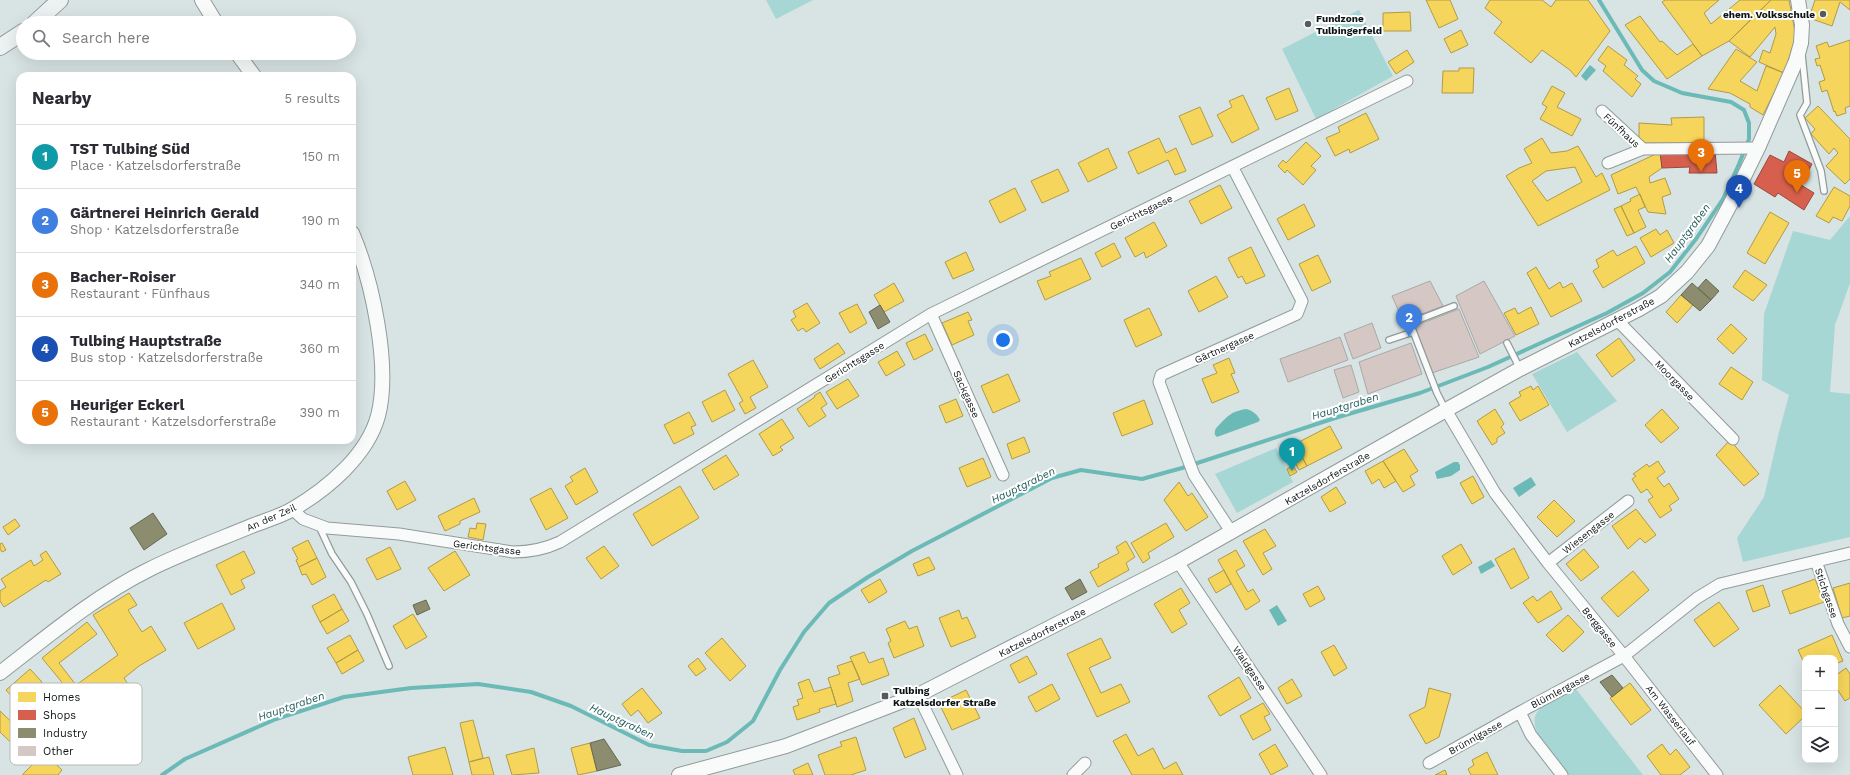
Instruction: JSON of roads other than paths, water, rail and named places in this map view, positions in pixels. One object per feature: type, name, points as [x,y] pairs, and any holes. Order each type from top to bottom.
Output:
[{"type":"main road","points":[[43,16],[60,0]]},
{"type":"main road","points":[[0,47],[16,37]]},
{"type":"street","points":[[202,0],[212,16]]},
{"type":"street","name":"Katzelsdorferstraße","points":[[678,775],[786,746],[918,694],[1178,562],[1232,533],[1446,410],[1518,366],[1617,320],[1661,296],[1688,272],[1708,246],[1758,148],[1787,84],[1801,43],[1802,25],[1798,0]]},
{"type":"street","points":[[242,60],[251,72]]},
{"type":"street","name":"Gerichtsgasse","points":[[292,509],[303,519],[319,525],[399,534],[514,552],[531,552],[546,549],[560,542],[931,314],[1233,168],[1407,81]]},
{"type":"street","name":"Fünfhaus","points":[[1602,111],[1643,149]]},
{"type":"street","name":"Fünfhaus","points":[[1608,163],[1643,149],[1758,148]]},
{"type":"street","name":"Gärtnergasse","points":[[1232,533],[1194,475],[1159,382],[1162,375],[1297,314],[1302,300],[1233,168]]},
{"type":"street","name":"An der Zeil","points":[[0,673],[87,606],[130,579],[187,552],[292,509],[318,492],[351,461],[365,443],[378,416],[381,379],[379,331],[369,284],[356,245]]},
{"type":"street","name":"Sackgasse","points":[[931,314],[1003,475]]},
{"type":"street","name":"Moorgasse","points":[[1617,320],[1733,439]]},
{"type":"street","name":"Berggasse","points":[[1446,410],[1495,494],[1548,563],[1624,656],[1697,598],[1720,584],[1850,553]]},
{"type":"street","name":"Wiesengasse","points":[[1548,563],[1628,501]]},
{"type":"street","name":"Stichgasse","points":[[1816,561],[1838,624],[1850,647]]},
{"type":"street","name":"Waldgasse","points":[[1178,562],[1321,775]]},
{"type":"street","name":"Blümlergasse","points":[[1562,775],[1531,735],[1520,712],[1624,656]]},
{"type":"street","name":"Am Wasserlauf","points":[[1624,656],[1717,775]]},
{"type":"street","points":[[918,694],[957,775]]},
{"type":"street","name":"Brünnlgasse","points":[[1429,763],[1520,712]]},
{"type":"street","points":[[1073,775],[1085,763]]},
{"type":"lane","points":[[1801,43],[1807,103],[1800,115],[1821,171],[1824,191]]},
{"type":"lane","points":[[1446,410],[1429,375],[1410,324],[1454,306]]},
{"type":"lane","points":[[1389,340],[1413,332]]},
{"type":"lane","points":[[1507,343],[1518,366]]},
{"type":"lane","points":[[319,525],[332,554],[351,582],[367,614],[389,666]]},
{"type":"waterway","name":"Hauptgraben","points":[[162,775],[185,759],[276,719],[344,697],[411,688],[478,684],[531,692],[571,706],[649,745],[682,751],[706,751],[727,742],[753,721],[780,670],[804,632],[829,603],[868,577],[912,551],[1052,478],[1081,470],[1142,479],[1182,468],[1335,418],[1420,393],[1488,367],[1607,313],[1643,293],[1670,272],[1696,239],[1723,199],[1739,164],[1749,139],[1749,123],[1744,110],[1731,102],[1682,93],[1654,81],[1642,70],[1599,0]]},
{"type":"place","name":"ehem. Volksschule","points":[[1823,14]]},
{"type":"place","name":"Fundzone Tulbingerfeld","points":[[1308,24]]},
{"type":"place","name":"Bacher-Roiser","points":[[1701,172]]},
{"type":"place","name":"Heuriger Eckerl","points":[[1797,193]]},
{"type":"place","name":"Tulbing Hauptstraße","points":[[1739,208]]},
{"type":"place","name":"Gärtnerei Heinrich Gerald","points":[[1409,337]]},
{"type":"place","name":"TST Tulbing Süd","points":[[1292,471]]},
{"type":"place","name":"Tulbing Katzelsdorfer Straße","points":[[885,696]]}]
